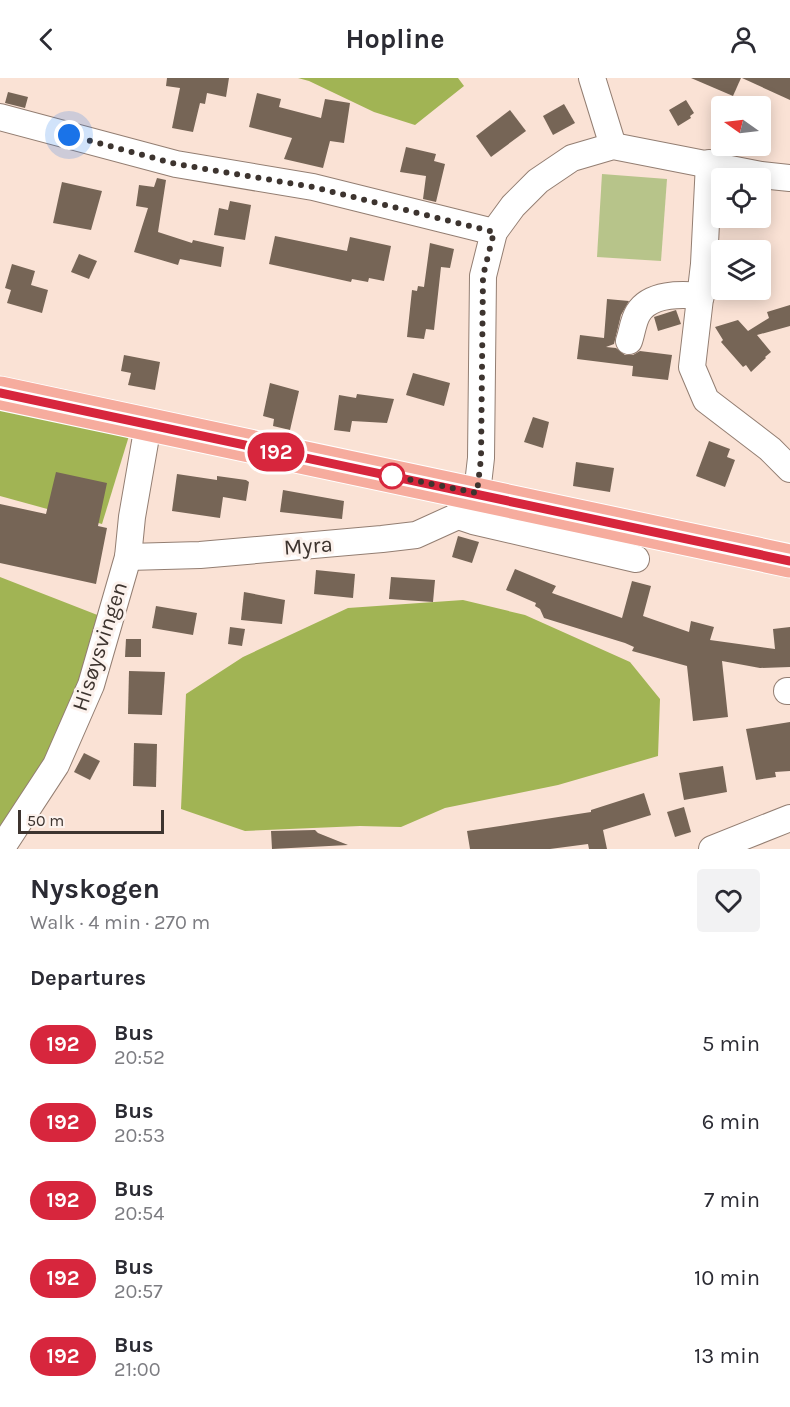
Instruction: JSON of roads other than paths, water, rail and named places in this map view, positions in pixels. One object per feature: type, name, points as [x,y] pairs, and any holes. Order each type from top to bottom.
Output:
[{"type":"main road","points":[[0,393],[148,425],[467,500],[636,530],[790,561]]},
{"type":"street","points":[[592,78],[613,146]]},
{"type":"street","points":[[0,117],[176,164],[313,187],[494,232]]},
{"type":"street","points":[[636,559],[472,522],[467,500],[481,458],[483,276],[494,232],[513,206],[538,182],[572,158],[613,146],[761,175],[790,178]]},
{"type":"street","points":[[709,163],[701,296],[692,367],[706,400],[770,449],[790,469]]},
{"type":"street","points":[[629,342],[637,314],[651,302],[667,296],[701,296]]},
{"type":"street","name":"Hisøysvingen","points":[[1,849],[56,765],[91,685],[128,557],[132,517],[148,425]]},
{"type":"street","name":"Myra","points":[[128,557],[200,555],[416,535],[467,500]]},
{"type":"street","points":[[712,849],[790,818]]}]
